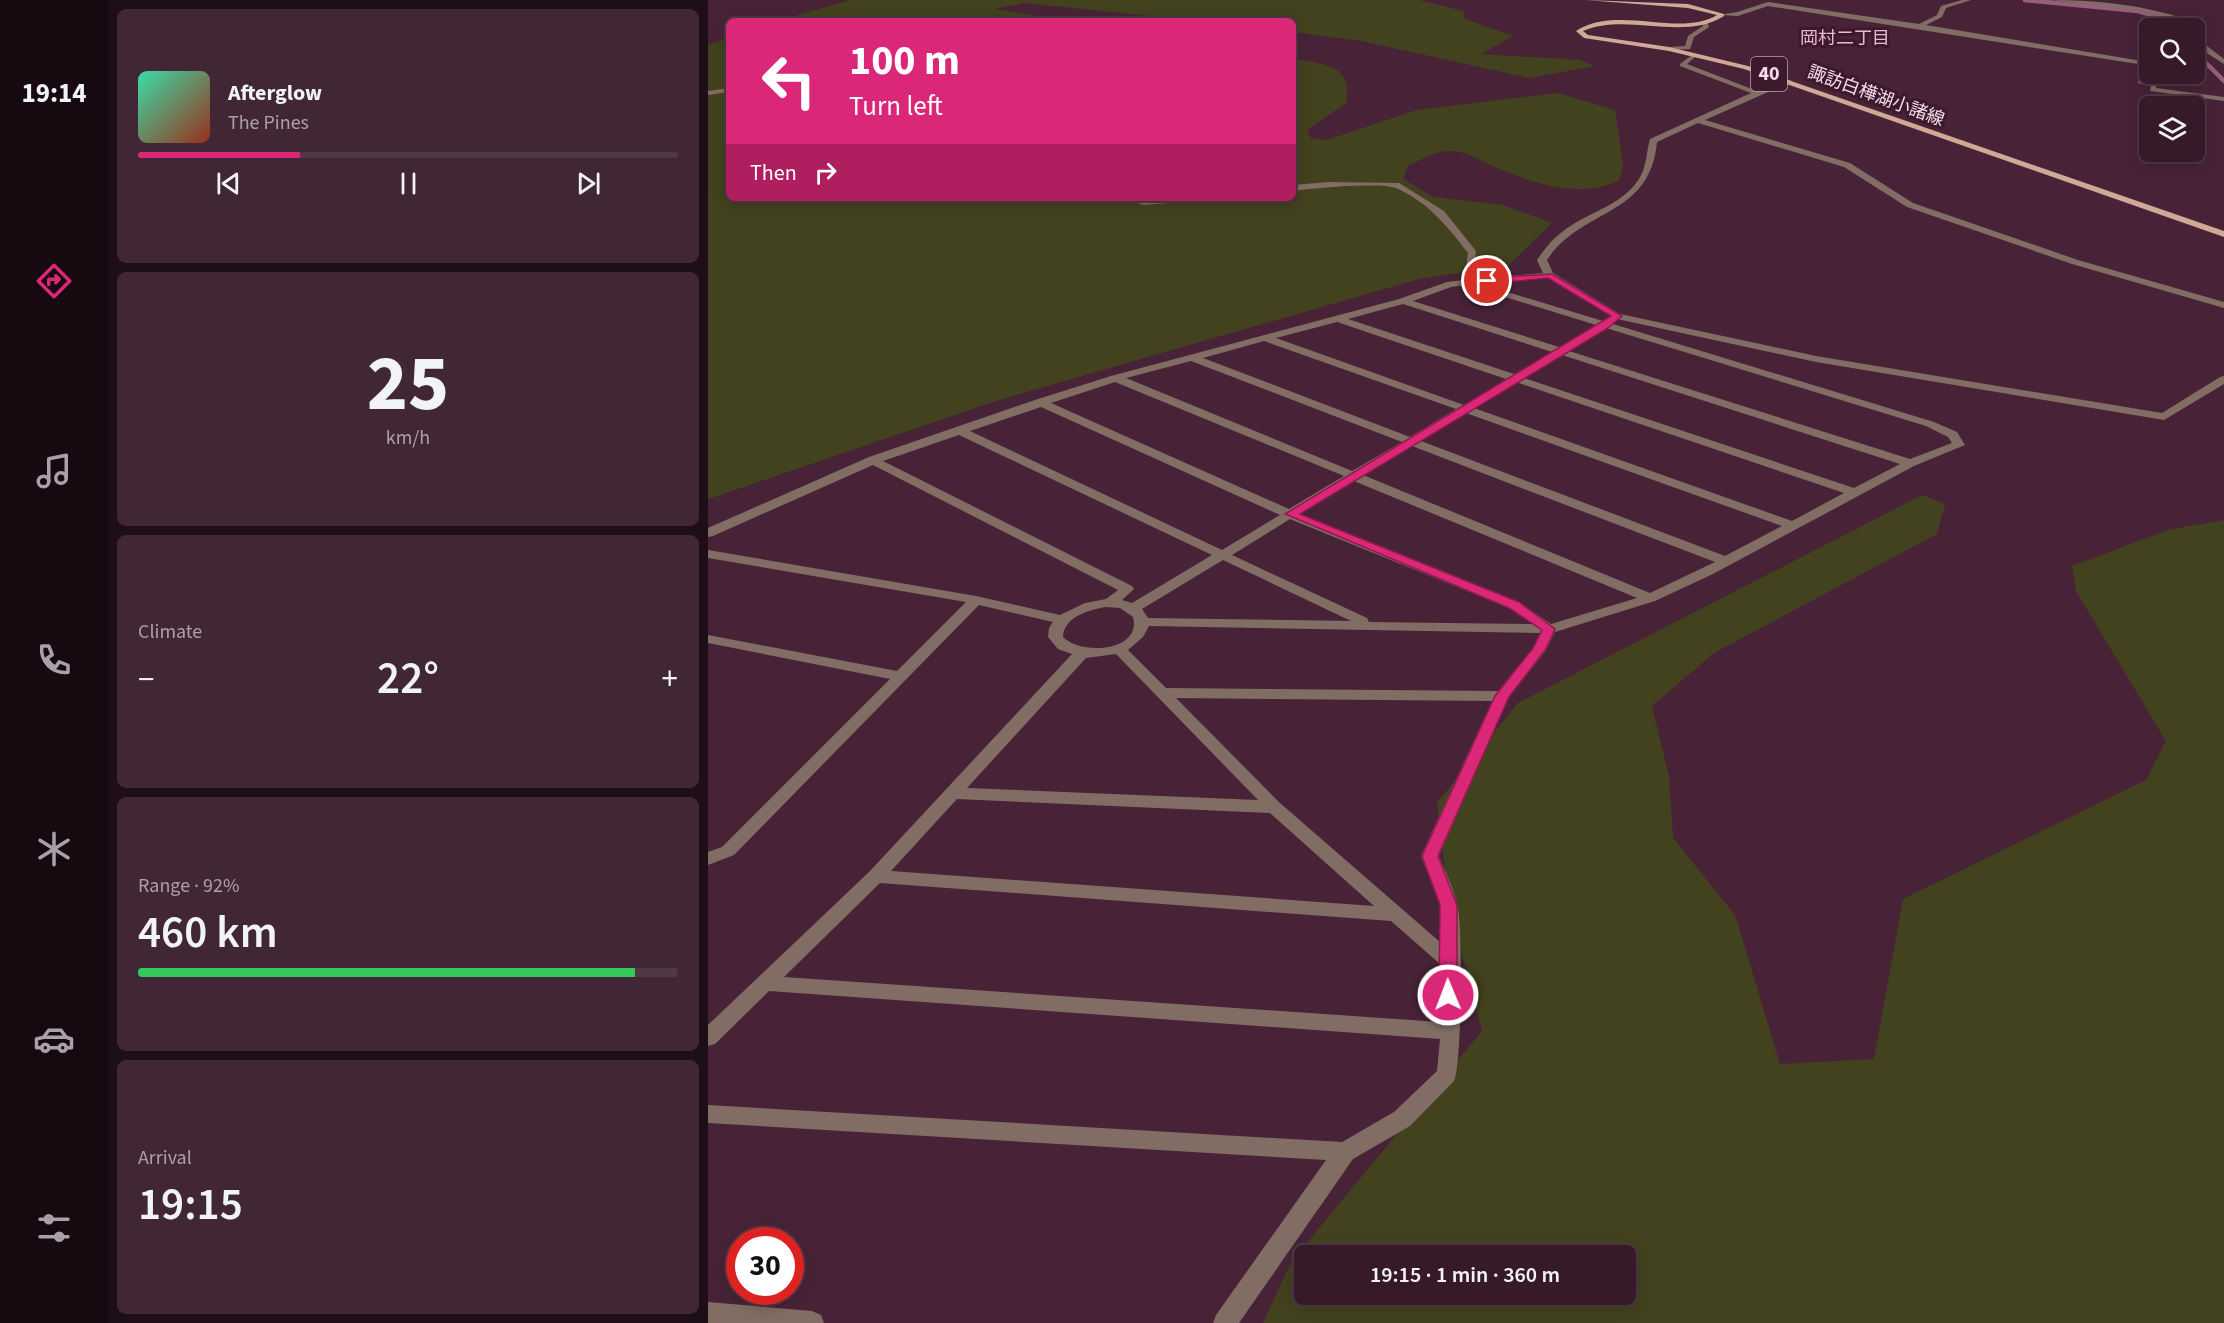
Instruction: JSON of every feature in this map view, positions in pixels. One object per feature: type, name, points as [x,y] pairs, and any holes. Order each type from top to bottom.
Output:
[{"type":"main road","points":[[1588,0],[1698,7],[1722,15]]},
{"type":"main road","name":"諏訪白樺湖小諸線","points":[[1722,15],[1705,22],[1607,22],[1579,31],[1580,35],[1596,40],[1669,49],[1746,67],[2224,234]]},
{"type":"street","points":[[1914,25],[1930,23],[1940,16],[1943,7],[1968,0]]},
{"type":"street","points":[[2054,0],[2124,6],[2179,18]]},
{"type":"street","points":[[1722,15],[1738,14],[1769,2],[2140,62],[2144,65],[2141,83],[2155,85],[2152,90],[2224,99]]},
{"type":"street","points":[[1669,49],[1688,48],[1691,36],[1706,27],[1705,22]]},
{"type":"street","points":[[2205,50],[2224,62]]},
{"type":"street","points":[[1692,57],[1682,66],[1757,93]]},
{"type":"street","points":[[1790,81],[1757,93],[1653,141],[1649,169],[1635,190],[1571,228],[1549,246],[1542,260],[1549,275],[1617,316],[1816,359],[2164,417],[2224,379]]},
{"type":"street","points":[[708,93],[726,90]]},
{"type":"street","points":[[1697,120],[1847,165],[1910,205],[2075,262],[2224,305]]},
{"type":"street","points":[[1296,188],[1329,184],[1396,185],[1441,213],[1473,253],[1468,283]]},
{"type":"street","points":[[1140,201],[1156,201]]},
{"type":"street","points":[[708,533],[873,460],[1115,378],[1403,301],[1450,284],[1549,275]]},
{"type":"street","points":[[1144,622],[1367,624],[1549,629],[1650,598],[1725,561],[1853,492],[1910,464],[1959,445],[1953,435],[1930,424],[1468,283]]},
{"type":"street","points":[[1403,301],[1910,464]]},
{"type":"street","points":[[1134,608],[1562,352],[1617,316]]},
{"type":"street","points":[[1338,319],[1853,492]]},
{"type":"street","points":[[1265,338],[1792,525]]},
{"type":"street","points":[[1191,357],[1725,561]]},
{"type":"street","points":[[1115,378],[1650,598]]},
{"type":"street","points":[[1040,402],[1291,514],[1514,605],[1549,629]]},
{"type":"street","points":[[960,431],[1367,624]]},
{"type":"street","points":[[873,460],[1127,589],[1110,603]]},
{"type":"street","points":[[708,554],[976,600],[1062,620]]},
{"type":"street","points":[[708,858],[728,851],[976,600]]},
{"type":"street","points":[[1110,603],[1134,608],[1144,622],[1143,630],[1137,638],[1119,648],[1097,654],[1082,653],[1059,644],[1055,636],[1056,628],[1062,620],[1083,607],[1110,603]]},
{"type":"street","points":[[1225,1323],[1345,1152],[1402,1119],[1447,1075],[1449,905],[1430,856],[1502,696],[1539,649],[1549,629]]},
{"type":"street","points":[[708,639],[900,676]]},
{"type":"street","points":[[1119,648],[1160,693],[1274,807],[1448,959]]},
{"type":"street","points":[[708,1038],[876,876],[1082,653]]},
{"type":"street","points":[[1160,693],[1502,696]]},
{"type":"street","points":[[952,793],[1274,807]]},
{"type":"street","points":[[876,876],[1396,914]]},
{"type":"street","points":[[765,983],[1449,1031]]},
{"type":"street","points":[[708,1114],[1345,1152]]},
{"type":"street","points":[[708,1314],[812,1323]]},
{"type":"shaded area","points":[[850,0],[1419,0],[1463,11],[1465,19],[1513,36],[1481,54],[1580,60],[1595,66],[1529,78],[1361,41],[1296,32],[1296,18],[1171,18],[1024,3],[995,9],[1051,18],[787,18]]},
{"type":"shaded area","points":[[726,39],[726,201],[1296,201],[1296,59],[1334,68],[1341,73],[1347,90],[1346,103],[1307,130],[1311,138],[1327,140],[1417,110],[1558,93],[1615,110],[1623,164],[1619,181],[1585,189],[1568,189],[1535,182],[1463,153],[1442,151],[1433,154],[1408,165],[1403,179],[1433,197],[1503,205],[1552,223],[1509,265],[1419,279],[999,400],[708,499],[708,45]]},
{"type":"shaded area","points":[[1922,495],[1945,504],[1937,534],[1714,653],[1652,706],[1669,777],[1673,838],[1735,915],[1780,1064],[1874,1059],[1903,899],[2146,780],[2166,741],[2076,591],[2072,566],[2168,530],[2224,520],[2224,1323],[1263,1323],[1294,1258],[1294,1305],[1636,1305],[1636,1245],[1305,1245],[1482,1031],[1449,905],[1437,803],[1518,703]]},
{"type":"waterway","points":[[2025,0],[2138,11],[2162,18]]},
{"type":"waterway","points":[[2205,62],[2224,81]]},
{"type":"district","name":"岡村二丁目","points":[[1845,38]]},
{"type":"route","points":[[1448,995],[1449,905],[1430,856],[1502,696],[1539,649],[1549,629],[1514,605],[1291,514],[1617,316],[1549,275],[1487,281]]}]
